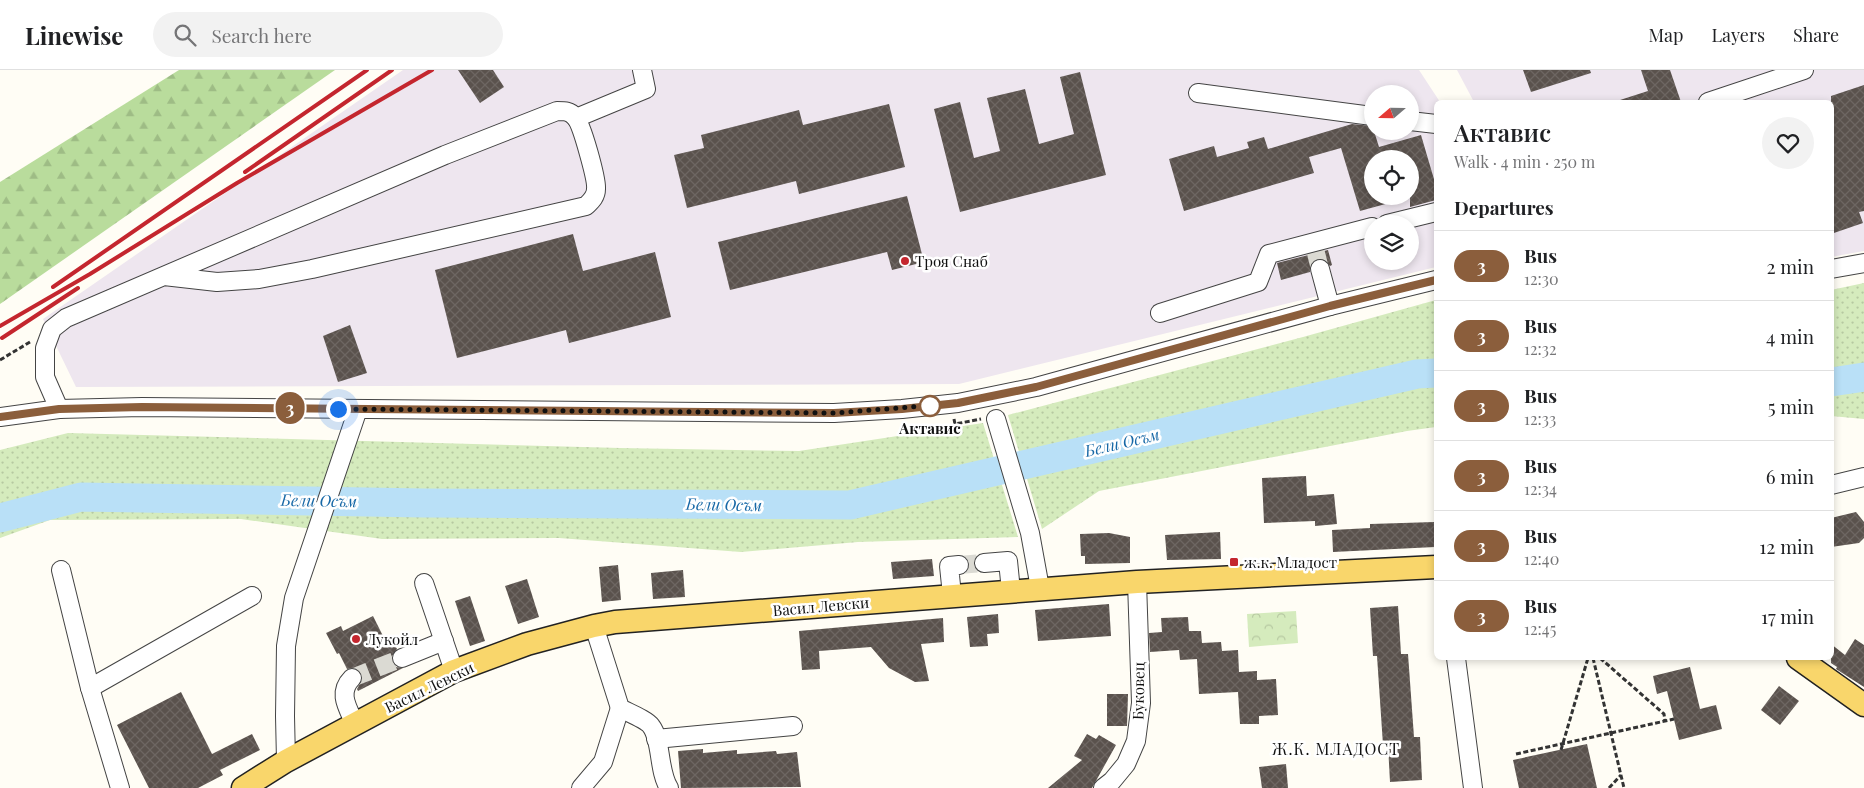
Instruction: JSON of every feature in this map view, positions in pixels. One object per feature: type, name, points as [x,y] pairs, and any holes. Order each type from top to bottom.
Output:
[{"type":"main road","name":"Васил Левски","points":[[243,788],[286,762],[454,671],[528,644],[615,622],[1040,588],[1434,567]]},
{"type":"main road","points":[[1801,660],[1864,706]]},
{"type":"street","points":[[576,118],[646,89],[642,70]]},
{"type":"street","points":[[1714,100],[1804,70]]},
{"type":"street","points":[[1198,93],[1364,115]]},
{"type":"street","points":[[59,409],[45,377],[45,348],[52,328],[66,318],[164,276],[499,133],[558,111],[568,111],[576,118],[582,129],[597,188],[594,198],[586,206],[312,269],[259,278],[217,282],[164,276]]},
{"type":"street","points":[[1419,122],[1434,124]]},
{"type":"street","points":[[1419,216],[1434,212]]},
{"type":"street","points":[[1160,313],[1258,282],[1269,254],[1314,245],[1364,229]]},
{"type":"street","points":[[1834,268],[1864,263]]},
{"type":"street","points":[[1320,269],[1330,306]]},
{"type":"street","points":[[0,417],[59,409],[142,407],[834,413],[902,409],[958,403],[1036,387],[1330,306],[1434,280]]},
{"type":"street","points":[[286,762],[286,646],[294,598],[358,409]]},
{"type":"street","points":[[989,419],[1030,533],[1040,588]]},
{"type":"street","points":[[1834,484],[1864,477]]},
{"type":"street","points":[[984,563],[1008,561],[1011,591]]},
{"type":"street","points":[[952,595],[949,566],[959,565]]},
{"type":"street","points":[[61,570],[90,688],[120,788]]},
{"type":"street","points":[[424,582],[454,671]]},
{"type":"street","name":"Буковец","points":[[1103,788],[1112,781],[1126,764],[1136,742],[1140,703],[1137,582]]},
{"type":"street","points":[[90,688],[252,596]]},
{"type":"street","points":[[580,788],[603,762],[620,708],[594,626]]},
{"type":"street","points":[[402,658],[444,641]]},
{"type":"street","points":[[1456,660],[1474,788]]},
{"type":"street","points":[[352,678],[345,687],[344,700],[355,724]]},
{"type":"street","points":[[620,708],[651,726],[665,782],[669,788]]},
{"type":"street","points":[[656,740],[793,726]]},
{"type":"path","points":[[0,360],[52,328]]},
{"type":"path","points":[[956,424],[989,419]]},
{"type":"path","points":[[1561,750],[1587,660]]},
{"type":"path","points":[[1593,660],[1624,788]]},
{"type":"path","points":[[1602,660],[1664,714],[1665,722]]},
{"type":"path","points":[[1516,754],[1674,719]]},
{"type":"path","points":[[1609,788],[1621,774]]},
{"type":"shaded area","points":[[403,70],[1419,70],[1439,100],[1434,100],[1434,267],[959,384],[76,387],[43,319]]},
{"type":"shaded area","points":[[1457,70],[1864,70],[1864,251],[1834,256],[1834,100],[1473,100]]},
{"type":"green space","points":[[179,70],[335,70],[0,304],[0,182]]},
{"type":"green space","points":[[1864,283],[1864,419],[1834,416],[1834,289]]},
{"type":"green space","points":[[1434,301],[1434,427],[1099,491],[1042,529],[1008,415]]},
{"type":"green space","points":[[983,423],[1018,537],[858,542],[741,552],[559,538],[382,539],[241,519],[50,520],[0,538],[0,450],[68,433],[799,451]]},
{"type":"green space","points":[[1296,611],[1298,643],[1249,647],[1247,614]]},
{"type":"building","points":[[458,70],[493,70],[504,87],[480,103]]},
{"type":"building","points":[[1523,70],[1590,70],[1591,73],[1531,92]]},
{"type":"building","points":[[1641,70],[1670,70],[1680,100],[1620,100],[1648,91]]},
{"type":"building","points":[[1080,72],[1106,175],[960,212],[934,109],[960,102],[974,158],[1000,151],[987,98],[1025,89],[1039,144],[1074,134],[1060,77]]},
{"type":"building","points":[[1864,85],[1864,211],[1859,212],[1863,223],[1834,233],[1834,100],[1831,100],[1831,96]]},
{"type":"building","points":[[889,104],[905,167],[799,194],[796,181],[687,208],[674,155],[704,148],[701,135],[799,110],[803,125]]},
{"type":"building","points":[[1352,124],[1364,125],[1364,140],[1377,140],[1379,147],[1404,140],[1419,140],[1419,136],[1421,135],[1434,179],[1434,201],[1419,205],[1419,150],[1364,150],[1364,205],[1382,205],[1360,211],[1341,148],[1309,157],[1314,173],[1184,211],[1169,159],[1214,146],[1217,157],[1249,148],[1247,142],[1264,137],[1268,149]]},
{"type":"building","points":[[907,196],[924,262],[892,270],[887,252],[730,290],[718,242]]},
{"type":"building","points":[[573,234],[583,271],[655,252],[671,317],[569,343],[566,330],[457,358],[435,270]]},
{"type":"building","points":[[1328,250],[1332,265],[1330,266],[1323,259],[1317,259],[1310,266],[1310,272],[1281,280],[1277,263]]},
{"type":"building","points":[[350,325],[367,373],[338,382],[323,336]]},
{"type":"building","points":[[1306,476],[1307,496],[1334,494],[1337,524],[1315,526],[1315,521],[1264,523],[1262,478]]},
{"type":"building","points":[[1856,512],[1864,522],[1864,538],[1859,543],[1834,547],[1834,517]]},
{"type":"building","points":[[1434,522],[1434,547],[1333,552],[1332,530],[1370,528],[1370,524]]},
{"type":"building","points":[[1220,532],[1221,559],[1167,560],[1165,535]]},
{"type":"building","points":[[1109,533],[1130,537],[1130,563],[1085,564],[1085,556],[1081,556],[1080,534]]},
{"type":"building","points":[[932,559],[934,576],[893,579],[891,562]]},
{"type":"building","points":[[618,565],[621,600],[602,602],[599,567]]},
{"type":"building","points":[[683,570],[685,597],[653,599],[651,573]]},
{"type":"building","points":[[527,579],[539,617],[518,624],[505,586]]},
{"type":"building","points":[[470,596],[485,641],[470,646],[455,601]]},
{"type":"building","points":[[1109,604],[1111,636],[1038,641],[1035,610]]},
{"type":"building","points":[[1398,606],[1401,654],[1408,654],[1414,737],[1420,737],[1422,780],[1390,782],[1388,745],[1383,745],[1377,656],[1373,656],[1370,608]]},
{"type":"building","points":[[998,614],[999,633],[987,634],[988,646],[970,647],[967,617]]},
{"type":"building","points":[[373,616],[388,646],[394,643],[397,649],[392,656],[392,662],[396,667],[403,668],[358,691],[362,674],[354,668],[347,669],[326,633],[341,626],[343,631]]},
{"type":"building","points":[[1188,617],[1189,631],[1201,631],[1202,643],[1221,642],[1222,651],[1238,650],[1239,672],[1257,671],[1257,680],[1276,679],[1278,715],[1259,716],[1259,724],[1240,724],[1238,692],[1199,694],[1197,659],[1180,660],[1179,650],[1150,652],[1149,633],[1162,632],[1161,618]]},
{"type":"building","points":[[943,618],[944,642],[921,644],[929,681],[915,682],[889,668],[871,647],[819,651],[820,669],[802,670],[799,631]]},
{"type":"building","points":[[1855,639],[1864,645],[1864,687],[1836,669],[1837,667],[1831,663],[1831,660],[1834,660],[1834,646],[1845,655]]},
{"type":"building","points":[[1690,667],[1700,709],[1716,705],[1722,729],[1679,740],[1667,691],[1657,694],[1653,676]]},
{"type":"building","points":[[1779,686],[1799,701],[1780,725],[1761,710]]},
{"type":"building","points":[[181,692],[212,754],[252,734],[260,750],[220,770],[223,775],[198,788],[149,788],[117,725]]},
{"type":"building","points":[[1107,694],[1128,694],[1127,726],[1107,726]]},
{"type":"building","points":[[1087,734],[1096,739],[1099,735],[1116,745],[1092,788],[1048,788],[1082,760],[1074,756]]},
{"type":"building","points":[[1587,744],[1597,788],[1519,788],[1513,760]]},
{"type":"building","points":[[703,749],[703,753],[737,750],[737,754],[776,751],[777,754],[797,752],[801,787],[681,788],[678,751]]},
{"type":"building","points":[[1286,764],[1288,788],[1262,788],[1259,767]]},
{"type":"waterway","name":"Бели Осъм","points":[[0,518],[81,497],[423,503],[850,505],[1417,374],[1434,373]]},
{"type":"waterway","name":"Бели Осъм","points":[[1834,382],[1864,377]]},
{"type":"tunnel","points":[[1315,249],[1320,269]]},
{"type":"tunnel","points":[[959,565],[984,563]]},
{"type":"tunnel","points":[[352,678],[402,658]]},
{"type":"railway","points":[[53,287],[367,70]]},
{"type":"railway","points":[[245,172],[392,70]]},
{"type":"railway","points":[[0,326],[90,274],[237,183],[432,70]]},
{"type":"railway","points":[[2,338],[78,288]]},
{"type":"bus line","name":"3","points":[[0,417],[59,409],[142,407],[834,413],[902,409],[958,403],[1036,387],[1330,306],[1434,280]]},
{"type":"place","name":"Троя Снаб","points":[[905,261]]},
{"type":"place","name":"Актавис","points":[[930,406]]},
{"type":"place","name":"ж.к. Младост","points":[[1234,562]]},
{"type":"place","name":"Лукойл","points":[[356,639]]},
{"type":"district","name":"Ж.К. МЛАДОСТ","points":[[1336,748]]},
{"type":"route","points":[[338,409],[834,413],[937,405],[930,406]]}]
